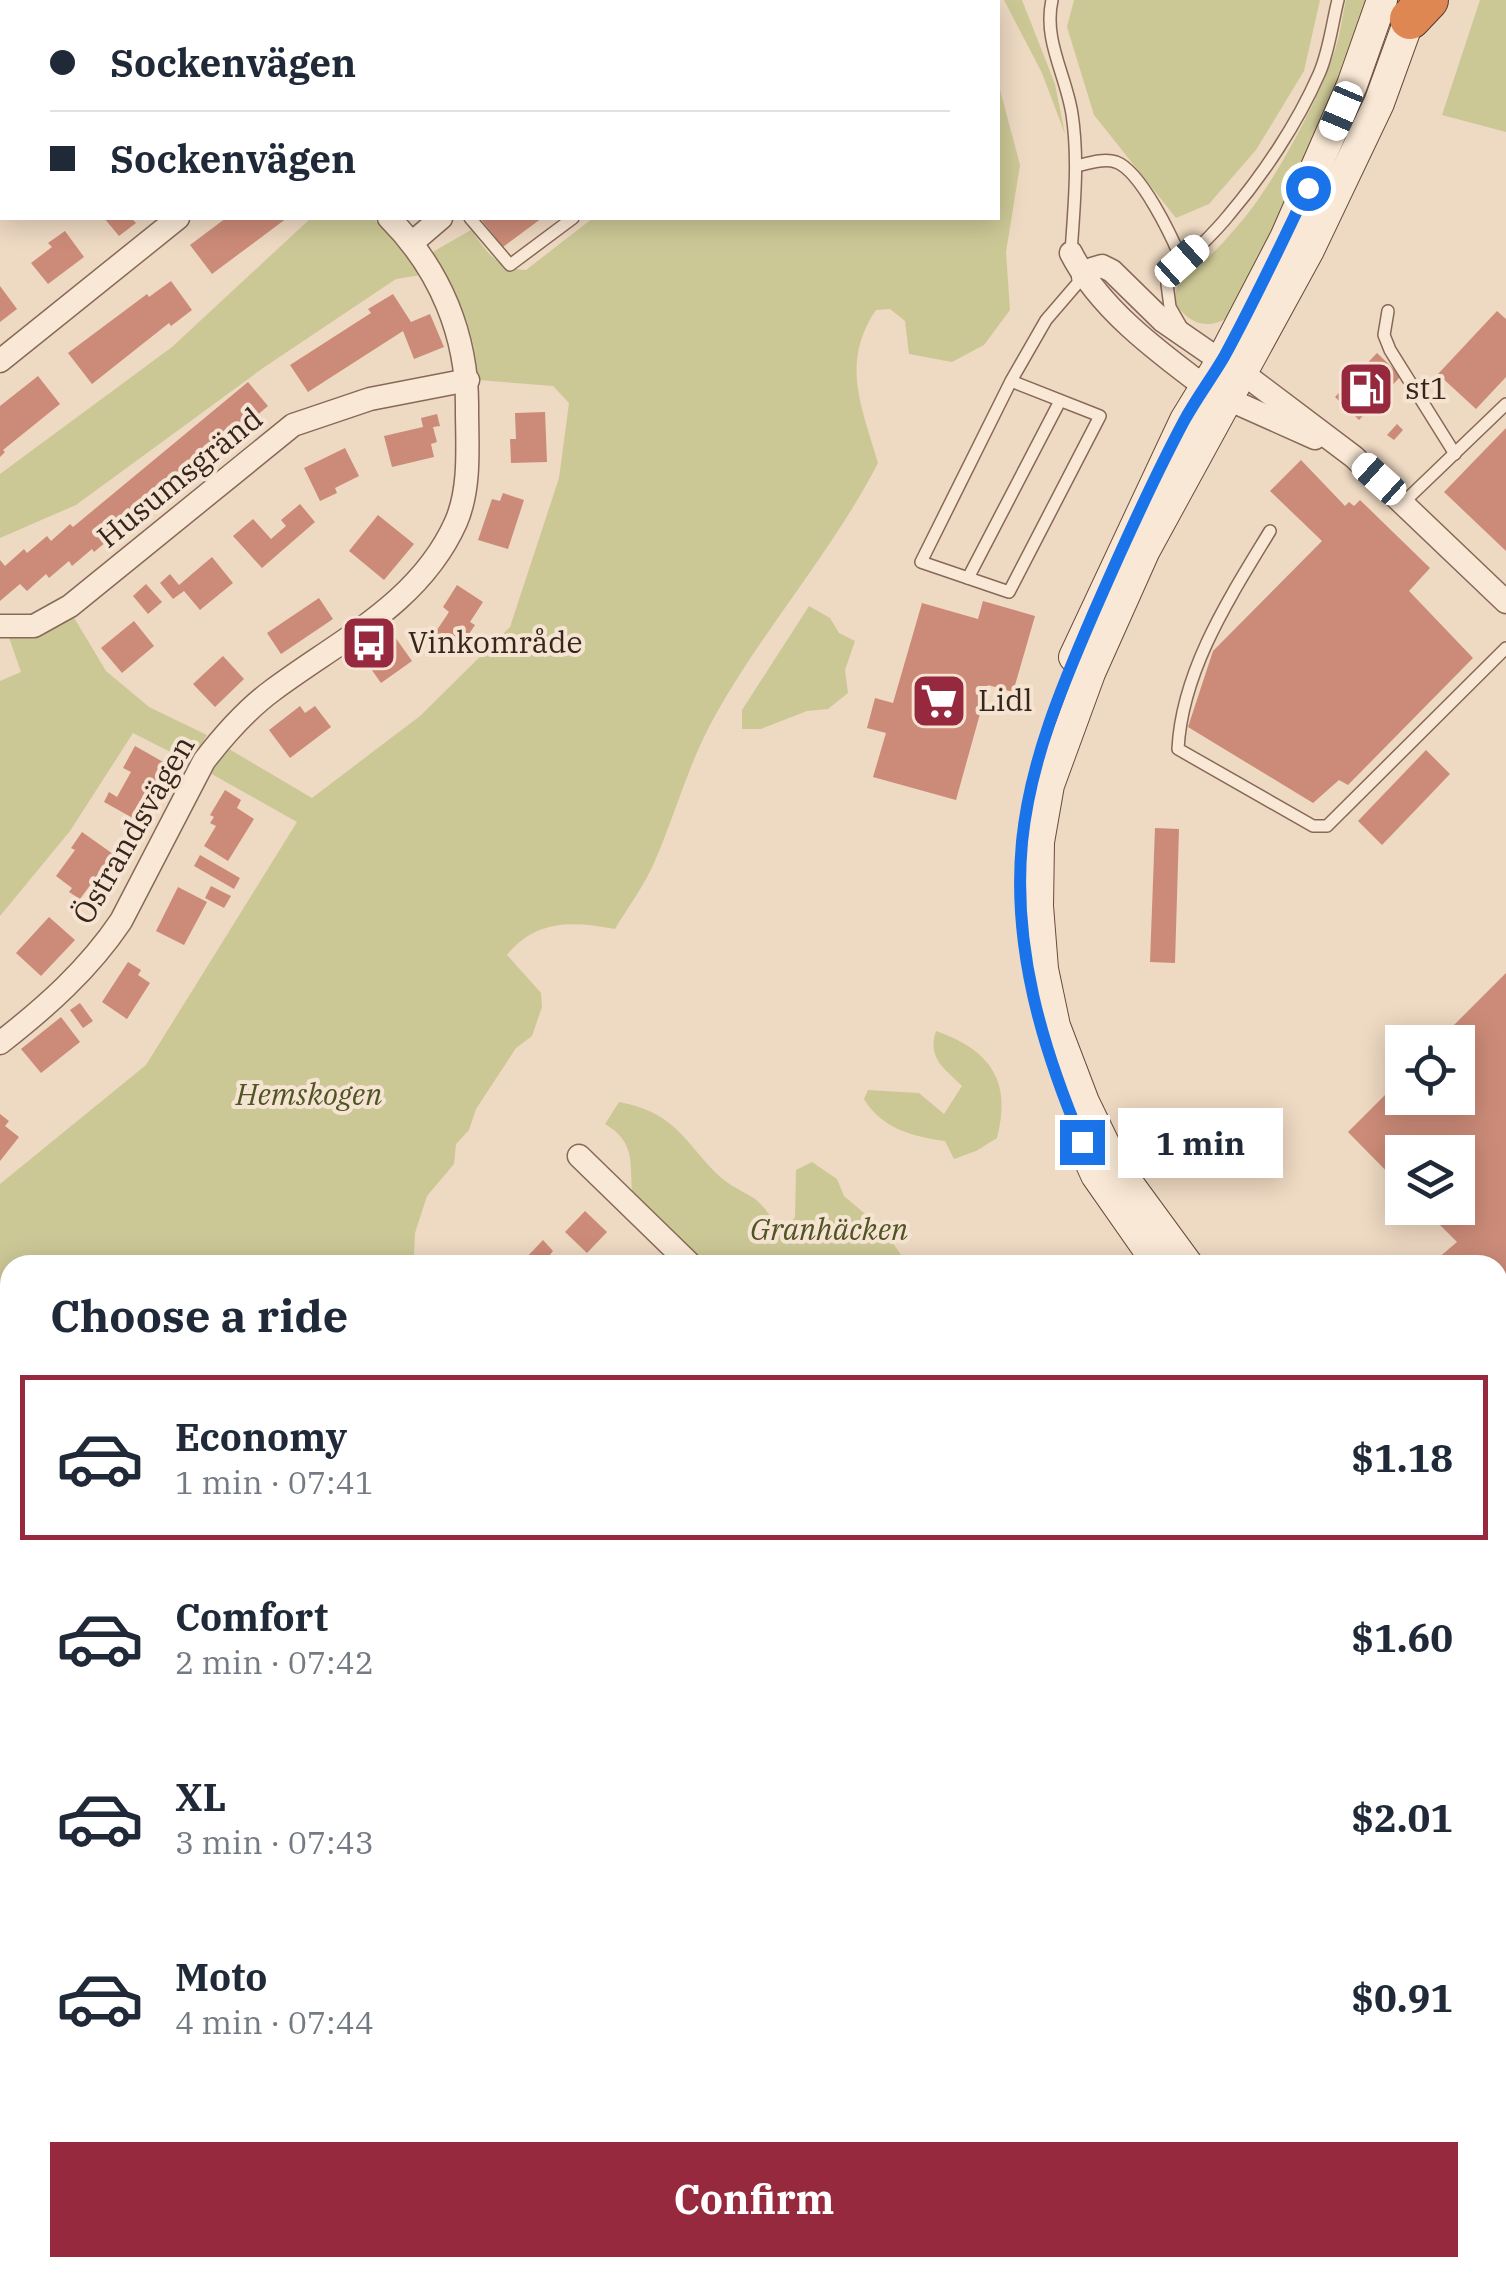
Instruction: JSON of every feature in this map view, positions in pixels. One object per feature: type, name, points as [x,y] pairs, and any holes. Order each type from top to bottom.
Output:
[{"type":"main road","points":[[1181,1255],[1114,1164],[1084,1102],[1055,1026],[1039,922],[1039,842],[1049,785],[1090,672],[1225,381],[1380,103],[1409,5]]},
{"type":"main road","points":[[1152,1255],[1096,1175],[1044,1043],[1028,976],[1021,904],[1022,844],[1031,782],[1072,664],[1127,538],[1185,420],[1225,381]]},
{"type":"street","points":[[0,361],[176,220]]},
{"type":"street","name":"Östrandsvägen","points":[[0,1043],[55,1000],[105,945],[121,922],[204,761],[221,739],[270,692],[397,603],[417,581],[456,520],[470,442],[468,380],[453,314],[413,242],[390,220]]},
{"type":"street","points":[[413,242],[440,220]]},
{"type":"street","points":[[1071,254],[1083,278],[1144,336],[1354,456],[1506,602]]},
{"type":"street","points":[[1083,278],[1102,266],[1112,271],[1163,321],[1190,340],[1225,381]]},
{"type":"street","name":"Husumsgränd","points":[[0,626],[34,626],[70,606],[293,425],[370,400],[468,380]]},
{"type":"street","points":[[579,1156],[681,1255]]},
{"type":"lane","points":[[1052,0],[1048,16],[1053,50],[1072,110],[1077,166],[1071,254]]},
{"type":"lane","points":[[1190,340],[1166,296],[1167,284],[1182,261],[1217,230],[1247,193],[1281,140],[1320,72],[1338,0]]},
{"type":"lane","points":[[1077,166],[1099,161],[1120,164],[1170,232],[1182,261]]},
{"type":"lane","points":[[472,220],[510,266],[571,220]]},
{"type":"lane","points":[[1011,381],[1100,416],[1008,592],[920,562],[1011,381],[1046,320],[1083,278]]},
{"type":"lane","points":[[1388,311],[1384,335],[1390,350],[1456,454]]},
{"type":"lane","points":[[968,578],[1060,400]]},
{"type":"lane","points":[[1404,502],[1506,404]]},
{"type":"lane","points":[[1270,530],[1220,615],[1190,688],[1178,749],[1313,826],[1327,826],[1506,648]]},
{"type":"green space","points":[[1004,0],[1022,0],[1055,84],[1065,134],[1042,73]]},
{"type":"green space","points":[[1074,0],[1320,0],[1304,71],[1256,150],[1209,204],[1176,218],[1094,115],[1067,27]]},
{"type":"green space","points":[[1346,0],[1370,0],[1311,153],[1232,315],[1217,323],[1195,322],[1177,306],[1176,290],[1234,230],[1277,170],[1326,74]]},
{"type":"green space","points":[[1480,0],[1506,0],[1506,132],[1442,115]]},
{"type":"green space","name":"Hemskogen","points":[[1000,90],[1020,165],[1006,252],[1010,310],[984,345],[952,362],[909,354],[905,321],[890,309],[876,310],[865,329],[857,367],[861,404],[878,463],[840,528],[716,714],[654,863],[615,929],[570,924],[543,929],[518,943],[507,955],[541,993],[542,1007],[532,1036],[516,1048],[476,1109],[469,1130],[456,1144],[454,1164],[427,1196],[415,1233],[414,1255],[0,1255],[0,1184],[146,1065],[297,822],[210,773],[229,749],[312,798],[420,716],[510,627],[559,478],[569,403],[553,386],[478,380],[474,346],[464,314],[431,253],[471,230],[500,263],[526,270],[590,220],[1000,220]]},
{"type":"green space","points":[[309,220],[375,220],[421,275],[396,279],[263,368],[76,505],[0,538],[0,474],[172,347]]},
{"type":"green space","points":[[809,606],[830,618],[839,633],[855,641],[845,670],[848,693],[828,709],[807,711],[761,729],[742,729],[742,710]]},
{"type":"green space","points":[[70,611],[106,671],[149,707],[207,735],[190,762],[133,733],[70,831],[0,916],[0,681],[21,672],[6,629]]},
{"type":"green space","points":[[936,1031],[983,1058],[993,1071],[1002,1100],[997,1138],[954,1159],[945,1141],[921,1137],[889,1124],[864,1099],[868,1090],[919,1093],[944,1114],[962,1086],[936,1056]]},
{"type":"green space","name":"Granhäcken","points":[[619,1102],[663,1118],[718,1175],[761,1204],[784,1233],[795,1217],[796,1170],[812,1162],[837,1179],[844,1196],[883,1229],[901,1255],[697,1255],[632,1193],[626,1145],[605,1124]]},
{"type":"building","points":[[106,220],[136,223],[119,236]]},
{"type":"building","points":[[223,220],[284,220],[212,274],[190,245]]},
{"type":"building","points":[[482,220],[539,220],[503,247]]},
{"type":"building","points":[[65,231],[84,257],[48,284],[31,263]]},
{"type":"building","points":[[171,281],[192,310],[171,326],[169,323],[92,384],[68,353],[147,294],[149,297]]},
{"type":"building","points":[[0,286],[17,309],[0,322]]},
{"type":"building","points":[[393,294],[411,322],[430,314],[444,347],[414,359],[403,331],[308,392],[290,365],[371,313],[368,309]]},
{"type":"building","points":[[1497,311],[1506,319],[1506,377],[1476,409],[1438,374]]},
{"type":"building","points":[[1377,353],[1401,376],[1359,420],[1335,397]]},
{"type":"building","points":[[38,376],[60,404],[3,450],[0,457],[0,406]]},
{"type":"building","points":[[248,382],[268,406],[94,552],[92,549],[72,566],[69,561],[49,578],[46,574],[27,591],[20,584],[0,601],[0,560],[5,566],[24,549],[27,553],[47,536],[51,541],[70,524],[73,527]]},
{"type":"building","points":[[545,412],[547,462],[511,463],[510,439],[516,439],[515,413]]},
{"type":"building","points":[[437,414],[440,426],[433,427],[437,442],[431,444],[434,457],[392,467],[384,436],[423,427],[421,418]]},
{"type":"building","points":[[1397,424],[1403,430],[1394,440],[1387,435]]},
{"type":"building","points":[[1506,428],[1506,551],[1444,492]]},
{"type":"building","points":[[345,448],[359,476],[320,501],[304,468]]},
{"type":"building","points":[[1301,460],[1345,506],[1349,502],[1354,506],[1360,500],[1430,568],[1409,591],[1473,658],[1348,785],[1339,780],[1313,803],[1188,727],[1213,651],[1322,541],[1270,491]]},
{"type":"building","points":[[503,493],[524,500],[508,549],[478,540],[492,499],[500,501]]},
{"type":"building","points":[[300,504],[315,522],[262,568],[233,536],[253,519],[271,539],[286,526],[281,520]]},
{"type":"building","points":[[378,515],[414,544],[384,580],[349,551]]},
{"type":"building","points":[[212,557],[233,583],[200,610],[184,591],[173,599],[160,583],[170,574],[179,585]]},
{"type":"building","points":[[146,584],[162,602],[148,614],[133,596]]},
{"type":"building","points":[[457,585],[483,602],[470,622],[475,625],[459,649],[435,633],[449,612],[443,607]]},
{"type":"building","points":[[319,598],[333,619],[281,654],[267,633]]},
{"type":"building","name":"Lidl","points":[[983,601],[1035,616],[1013,692],[988,685],[956,800],[873,777],[886,733],[867,728],[875,698],[893,703],[922,603],[978,619]]},
{"type":"building","points":[[134,621],[154,646],[122,673],[101,648]]},
{"type":"building","points":[[395,637],[412,661],[381,683],[364,659]]},
{"type":"building","points":[[223,656],[244,679],[215,707],[193,684]]},
{"type":"building","points":[[300,706],[305,713],[315,706],[331,727],[290,758],[269,730]]},
{"type":"building","points":[[135,746],[165,763],[156,779],[162,783],[140,822],[104,802],[109,792],[117,797],[131,772],[123,768]]},
{"type":"building","points":[[1426,750],[1450,774],[1382,845],[1358,821]]},
{"type":"building","points":[[225,790],[241,800],[237,808],[254,819],[228,861],[204,846],[216,826],[210,823],[214,817],[210,815]]},
{"type":"building","points":[[1155,828],[1179,829],[1175,963],[1150,962]]},
{"type":"building","points":[[82,832],[113,854],[80,899],[56,876],[75,850],[71,848]]},
{"type":"building","points":[[200,855],[240,878],[234,889],[194,866]]},
{"type":"building","points":[[211,886],[231,896],[224,908],[205,898]]},
{"type":"building","points":[[178,887],[207,902],[184,945],[156,931]]},
{"type":"building","points":[[49,917],[75,940],[41,976],[16,953]]},
{"type":"building","points":[[128,962],[141,970],[138,975],[150,983],[127,1019],[102,1002]]},
{"type":"building","points":[[1506,973],[1506,1255],[1442,1255],[1457,1242],[1440,1225],[1475,1225],[1475,1135],[1385,1135],[1385,1170],[1348,1132],[1385,1095],[1385,1115],[1475,1115],[1475,1025],[1454,1025]]},
{"type":"building","points":[[80,1003],[93,1021],[83,1028],[70,1010]]},
{"type":"building","points":[[61,1017],[80,1042],[41,1073],[21,1049]]},
{"type":"building","points":[[0,1114],[9,1121],[5,1126],[19,1137],[0,1161]]},
{"type":"building","points":[[585,1211],[607,1232],[587,1253],[565,1232]]},
{"type":"building","points":[[543,1240],[553,1251],[550,1255],[529,1255]]},
{"type":"place","name":"st1","points":[[1366,389]]},
{"type":"place","name":"Vinkområde","points":[[369,643]]},
{"type":"place","name":"Lidl","points":[[939,701]]},
{"type":"route","points":[[1082,1142],[1044,1043],[1028,976],[1021,904],[1022,844],[1031,782],[1072,664],[1127,538],[1185,420],[1252,304],[1308,188]]}]
